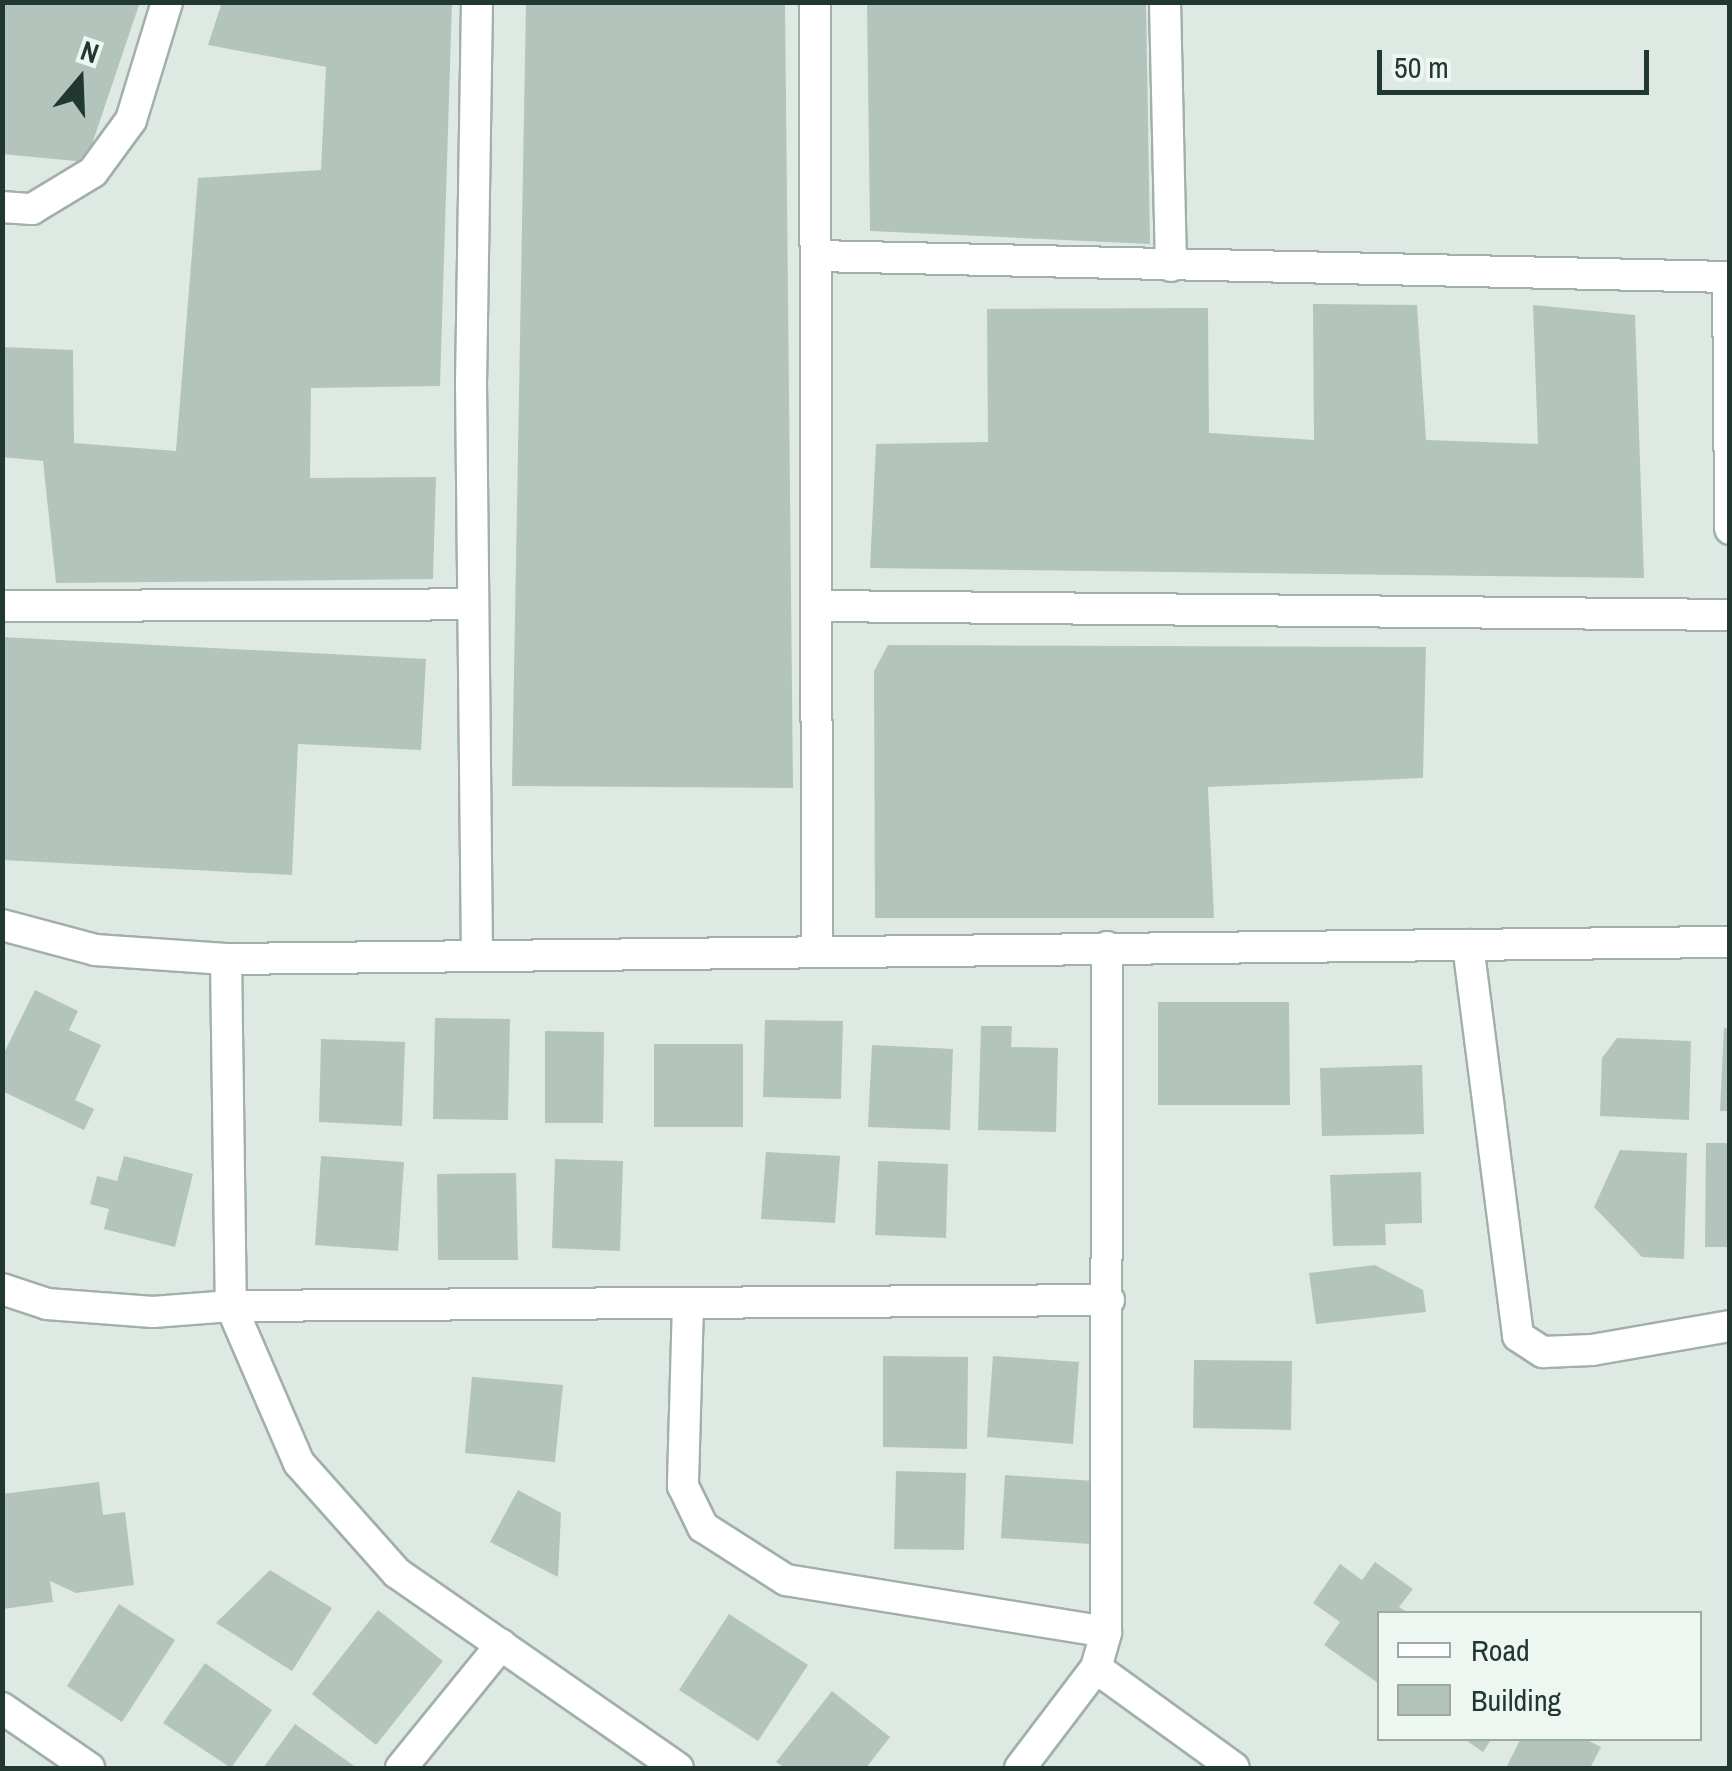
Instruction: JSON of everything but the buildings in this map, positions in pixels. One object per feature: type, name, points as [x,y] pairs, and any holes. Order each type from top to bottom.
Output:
[{"type":"street","points":[[2,206],[32,208],[93,172],[132,120],[167,2]]},
{"type":"street","points":[[477,2],[473,604],[478,956]]},
{"type":"street","points":[[815,2],[818,950]]},
{"type":"street","points":[[1165,2],[1171,266]]},
{"type":"street","points":[[817,256],[1729,277],[1730,530]]},
{"type":"street","points":[[2,606],[473,604]]},
{"type":"street","points":[[818,606],[1730,615]]},
{"type":"street","points":[[2,925],[95,950],[226,959],[1730,942]]},
{"type":"street","points":[[1468,945],[1518,1336],[1543,1352],[1592,1350],[1730,1326]]},
{"type":"street","points":[[1020,1768],[1096,1668],[1106,1632],[1107,947]]},
{"type":"street","points":[[226,959],[231,1306],[299,1463],[398,1573],[678,1768]]},
{"type":"street","points":[[2,1289],[47,1304],[152,1312],[231,1306],[1108,1300]]},
{"type":"street","points":[[688,1303],[683,1486],[702,1527],[786,1580],[1106,1632]]},
{"type":"street","points":[[400,1768],[502,1646]]},
{"type":"street","points":[[1096,1668],[1234,1768]]},
{"type":"street","points":[[2,1708],[89,1768]]}]
